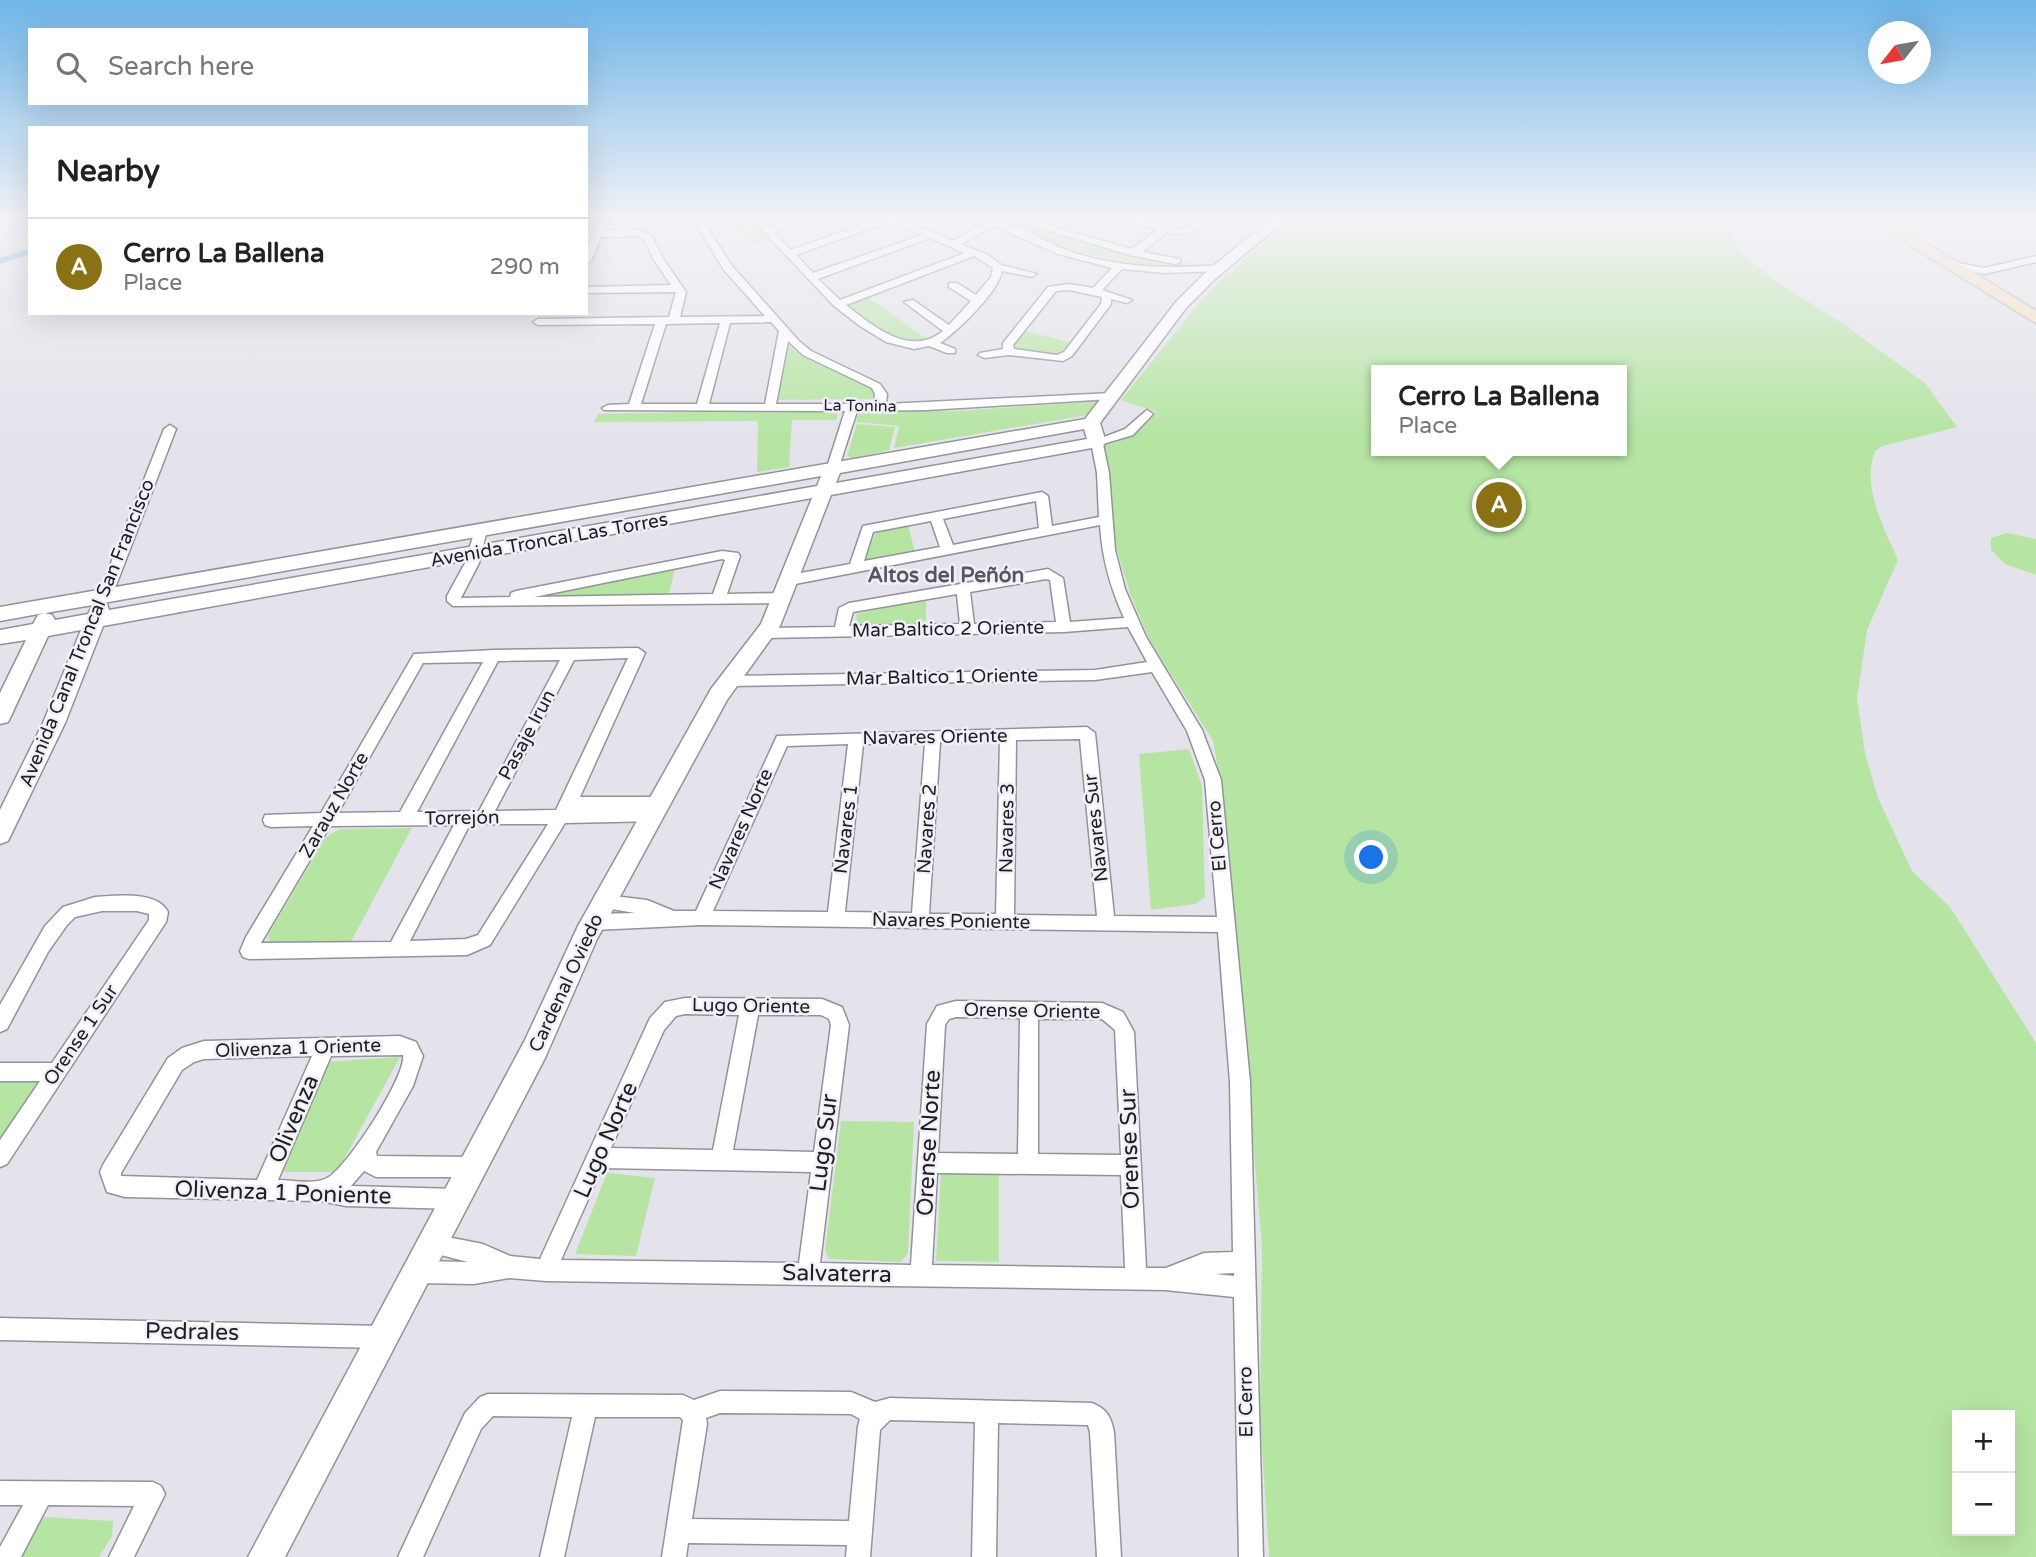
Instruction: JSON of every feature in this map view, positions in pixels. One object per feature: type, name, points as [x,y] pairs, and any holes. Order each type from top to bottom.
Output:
[{"type":"main road","points":[[1988,289],[2036,318]]},
{"type":"main road","points":[[2019,289],[2036,299]]},
{"type":"street","points":[[588,289],[617,289]]},
{"type":"street","points":[[634,408],[668,320],[681,296],[678,289]]},
{"type":"street","points":[[747,289],[807,353],[876,386],[881,394],[880,406]]},
{"type":"street","points":[[824,289],[855,320],[880,334],[911,344],[931,343],[951,351]]},
{"type":"street","points":[[838,304],[879,289]]},
{"type":"street","points":[[959,289],[977,300]]},
{"type":"street","points":[[931,343],[949,330],[987,289]]},
{"type":"street","points":[[1009,352],[1007,345],[1055,289]]},
{"type":"street","points":[[1071,289],[1089,291],[1106,298],[1127,300]]},
{"type":"street","points":[[1091,424],[1168,319],[1194,289]]},
{"type":"street","points":[[984,355],[1009,352],[1059,364],[1106,304],[1106,298]]},
{"type":"street","points":[[909,302],[949,330]]},
{"type":"street","points":[[538,322],[563,318],[774,319]]},
{"type":"street","points":[[702,407],[726,319]]},
{"type":"street","points":[[770,406],[784,331]]},
{"type":"street","name":"La Tonina","points":[[608,408],[940,406],[1112,396]]},
{"type":"street","name":"Cardenal Oviedo","points":[[266,1557],[535,1049],[594,922],[729,681],[766,633],[786,589],[821,491],[832,470],[847,429],[852,405]]},
{"type":"street","points":[[1097,442],[1129,432],[1147,414]]},
{"type":"street","name":"El Cerro","points":[[1091,424],[1103,473],[1105,520],[1112,569],[1131,622],[1194,730],[1213,780],[1240,1082],[1251,1557]]},
{"type":"street","name":"Avenida Troncal Las Torres","points":[[0,614],[1091,424]]},
{"type":"street","name":"Avenida Canal Troncal San Francisco","points":[[0,834],[54,723],[170,429]]},
{"type":"street","name":"Avenida Troncal Las Torres","points":[[0,637],[1097,442]]},
{"type":"street","points":[[769,500],[779,494],[782,488],[771,480]]},
{"type":"street","points":[[855,568],[868,530],[935,515],[1042,496],[1046,531]]},
{"type":"street","points":[[935,515],[948,550]]},
{"type":"street","points":[[481,530],[477,552],[453,598],[460,604],[718,600],[786,589],[855,568],[1105,520]]},
{"type":"street","points":[[485,605],[563,586],[722,555],[733,556],[718,600]]},
{"type":"street","points":[[841,631],[846,609],[1052,574],[1056,578],[1064,627]]},
{"type":"street","points":[[964,588],[968,629]]},
{"type":"street","points":[[0,716],[52,605]]},
{"type":"street","name":"Mar Baltico 2 Oriente","points":[[766,633],[1064,627],[1131,622]]},
{"type":"street","points":[[396,950],[467,947],[484,940],[565,810],[638,653],[494,655],[405,818]]},
{"type":"street","name":"Pasaje Irun","points":[[484,817],[570,654]]},
{"type":"street","name":"Zarauz Norte","points":[[396,950],[249,951],[251,942],[419,658],[494,655]]},
{"type":"street","name":"Mar Baltico 1 Oriente","points":[[729,681],[1095,675],[1155,666]]},
{"type":"street","name":"Navares Oriente","points":[[782,740],[1087,733]]},
{"type":"street","name":"Navares Sur","points":[[1087,733],[1106,923]]},
{"type":"street","name":"Navares 3","points":[[1006,922],[1008,735]]},
{"type":"street","name":"Navares 2","points":[[920,921],[933,737]]},
{"type":"street","name":"Navares 1","points":[[836,920],[856,738]]},
{"type":"street","name":"Navares Norte","points":[[701,918],[782,740]]},
{"type":"street","name":"Torrejón","points":[[271,820],[484,817],[565,810],[656,810]]},
{"type":"street","points":[[396,950],[466,817]]},
{"type":"street","name":"Navares Poniente","points":[[605,902],[647,907],[676,920]]},
{"type":"street","name":"Orense 1 Sur","points":[[0,1023],[55,926],[70,911],[93,904],[144,904],[153,906],[159,912],[157,922],[0,1157]]},
{"type":"street","name":"Navares Poniente","points":[[594,922],[701,918],[1226,925]]},
{"type":"street","name":"Lugo Oriente","points":[[666,1011],[680,1006],[750,1006],[822,1007],[836,1013]]},
{"type":"street","points":[[721,1160],[750,1006]]},
{"type":"street","name":"Orense Oriente","points":[[943,1012],[956,1009],[1102,1011],[1114,1014],[1119,1020]]},
{"type":"street","points":[[1028,1164],[1029,1010]]},
{"type":"street","name":"Lugo Norte","points":[[546,1270],[599,1158],[657,1024],[666,1011]]},
{"type":"street","name":"Orense Norte","points":[[921,1276],[936,1024],[943,1012]]},
{"type":"street","name":"Lugo Sur","points":[[808,1274],[840,1025],[836,1013]]},
{"type":"street","name":"Orense Sur","points":[[1119,1020],[1125,1032],[1136,1279]]},
{"type":"street","name":"Olivenza 1 Oriente","points":[[111,1182],[111,1167],[172,1068],[182,1058],[199,1051],[400,1045],[412,1052],[412,1069],[366,1152]]},
{"type":"street","name":"Olivenza","points":[[263,1190],[325,1047]]},
{"type":"street","points":[[0,1072],[57,1072]]},
{"type":"street","points":[[366,1152],[369,1162],[376,1167],[473,1167]]},
{"type":"street","points":[[320,1191],[343,1180],[366,1152]]},
{"type":"street","points":[[599,1158],[822,1162]]},
{"type":"street","points":[[928,1163],[1131,1166]]},
{"type":"street","name":"Olivenza 1 Poniente","points":[[111,1182],[125,1187],[320,1191],[346,1196],[456,1199]]},
{"type":"street","name":"Salvaterra","points":[[432,1244],[483,1255],[509,1267]]},
{"type":"street","name":"Salvaterra","points":[[1165,1279],[1204,1264],[1244,1262]]},
{"type":"street","name":"Salvaterra","points":[[418,1272],[474,1273],[509,1267],[546,1270],[1165,1279],[1245,1288]]},
{"type":"street","name":"Pedrales","points":[[0,1329],[383,1336]]},
{"type":"street","points":[[694,1413],[703,1406],[720,1402],[851,1403],[875,1416]]},
{"type":"street","points":[[410,1557],[473,1421],[484,1408],[495,1404],[683,1406],[694,1413],[696,1424],[674,1557]]},
{"type":"street","points":[[552,1557],[586,1405]]},
{"type":"street","points":[[678,1531],[859,1545],[868,1433],[875,1416],[890,1409],[1088,1412],[1097,1416],[1102,1432],[1109,1557]]},
{"type":"street","points":[[984,1557],[987,1410]]},
{"type":"street","points":[[0,1493],[153,1494],[121,1557]]},
{"type":"street","points":[[8,1557],[42,1493]]},
{"type":"green space","points":[[1213,289],[1787,289],[1842,323],[1926,384],[1957,427],[1883,446],[1875,451],[1871,465],[1872,493],[1898,560],[1867,630],[1857,698],[1865,753],[1878,798],[1912,871],[1950,907],[2036,1043],[2036,1557],[1269,1557],[1260,1416],[1262,1247],[1224,802],[1213,741],[1149,639],[1130,593],[1116,547],[1103,446],[1117,442],[1157,412],[1121,400]]},
{"type":"green space","points":[[868,297],[928,340],[894,337],[873,327],[846,305]]},
{"type":"green space","points":[[1024,331],[1070,342],[1057,356],[1014,351],[1011,346]]},
{"type":"green space","points":[[785,341],[805,357],[866,385],[876,393],[874,399],[775,400]]},
{"type":"green space","points":[[1102,401],[1093,414],[894,448],[899,426],[856,422],[859,410],[954,411]]},
{"type":"green space","points":[[839,409],[836,420],[792,420],[789,467],[757,472],[758,421],[594,422],[598,414]]},
{"type":"green space","points":[[857,424],[895,427],[889,450],[852,458],[847,456]]},
{"type":"green space","points":[[908,525],[915,552],[864,561],[876,532]]},
{"type":"green space","points":[[2007,533],[2036,539],[2036,575],[2005,564],[1991,550],[1991,538]]},
{"type":"green space","points":[[675,569],[669,594],[551,597],[552,592]]},
{"type":"green space","points":[[926,599],[926,623],[857,626],[856,614]]},
{"type":"green space","points":[[1189,749],[1202,786],[1205,897],[1195,904],[1151,910],[1139,754]]},
{"type":"green space","points":[[412,828],[349,945],[270,944],[268,935],[326,837],[340,829]]},
{"type":"green space","points":[[400,1057],[337,1172],[283,1172],[324,1062]]},
{"type":"green space","points":[[0,1081],[40,1081],[0,1145]]},
{"type":"green space","points":[[841,1121],[914,1122],[908,1254],[900,1262],[829,1259],[825,1251]]},
{"type":"green space","points":[[607,1173],[655,1178],[636,1256],[575,1254]]},
{"type":"green space","points":[[941,1174],[999,1174],[999,1262],[936,1261]]},
{"type":"green space","points":[[43,1517],[113,1521],[112,1536],[99,1557],[15,1557],[32,1525]]},
{"type":"place","name":"Cerro La Ballena","points":[[1499,505]]},
{"type":"district","name":"Altos del Peñón","points":[[946,575]]}]
